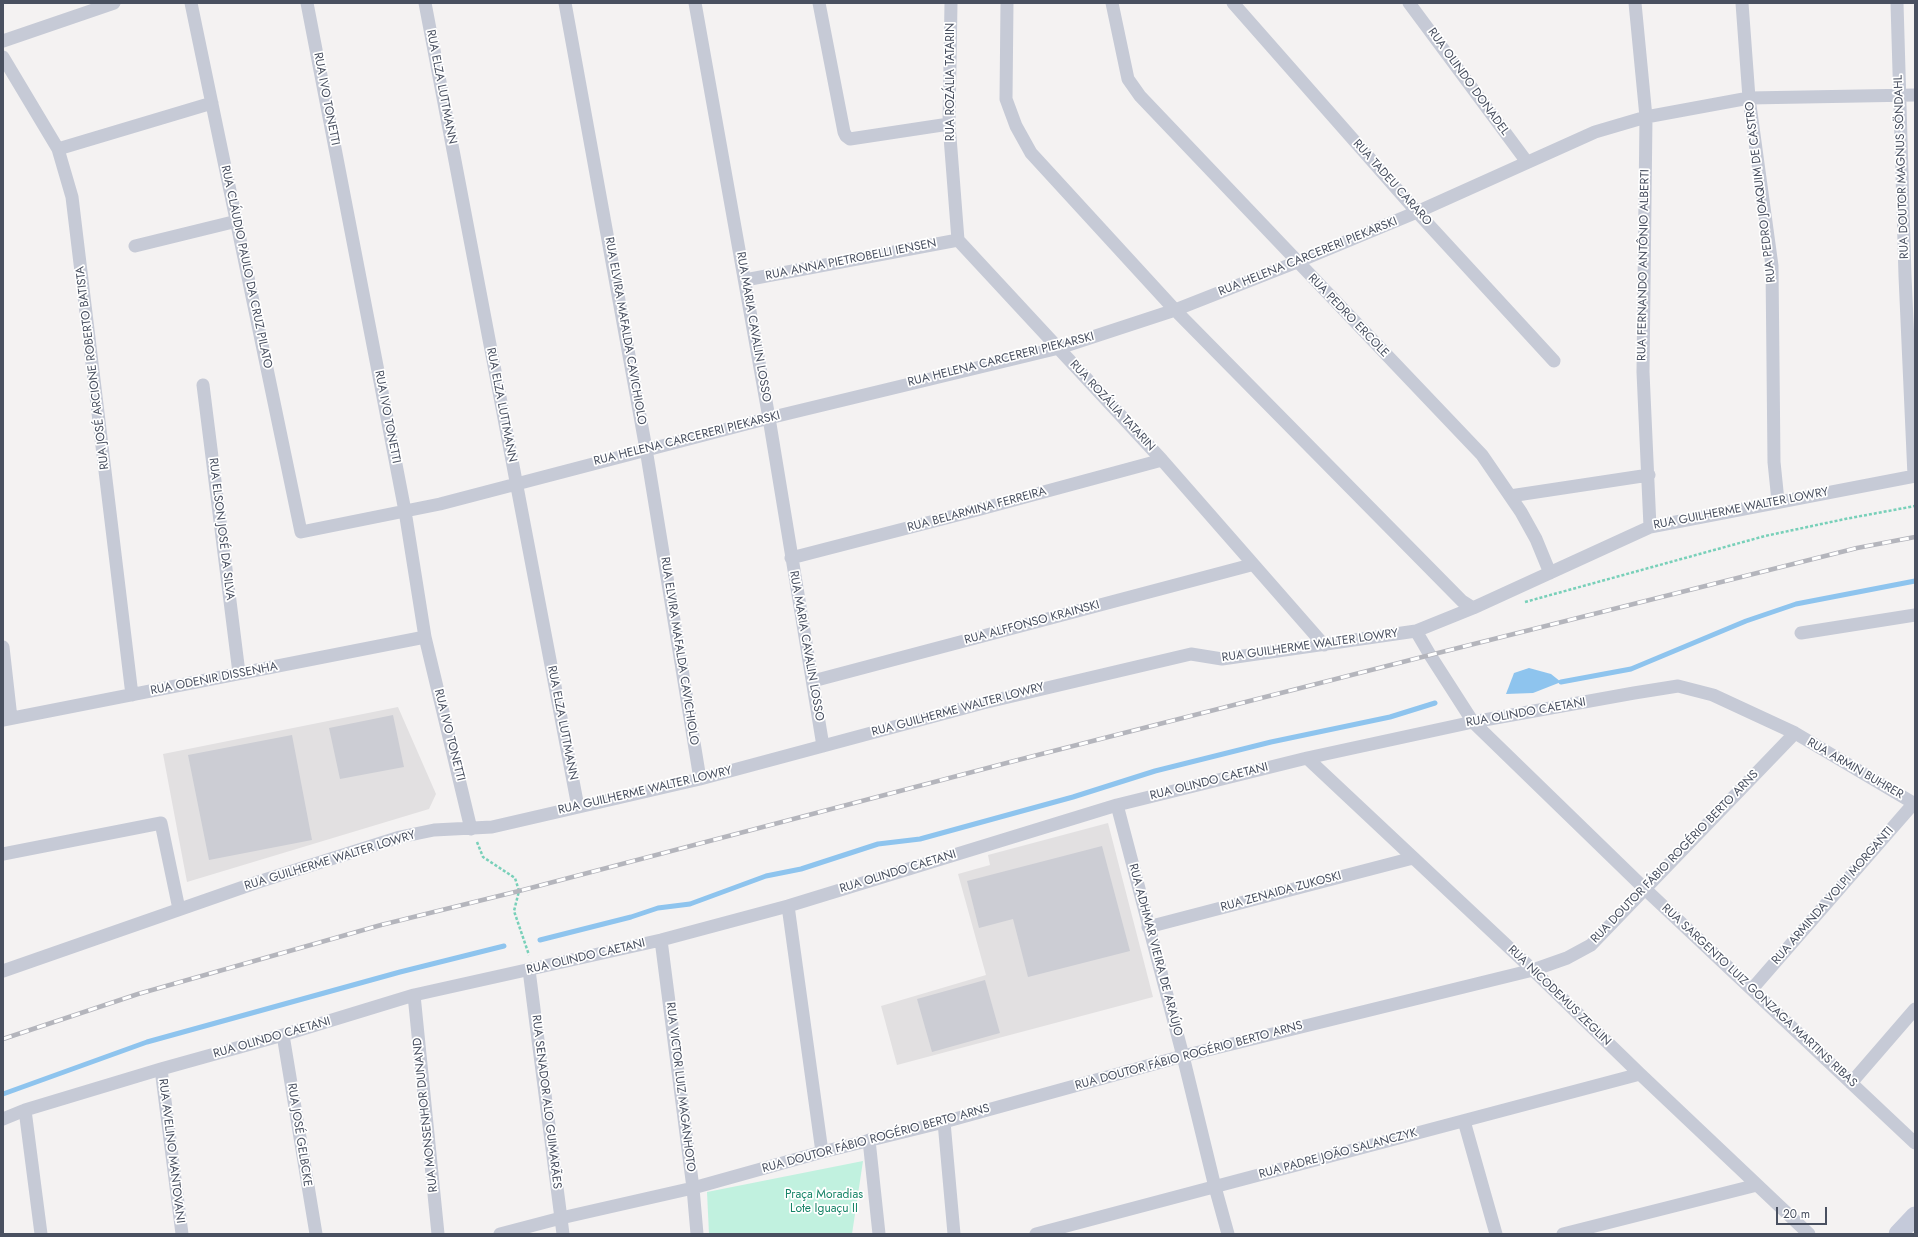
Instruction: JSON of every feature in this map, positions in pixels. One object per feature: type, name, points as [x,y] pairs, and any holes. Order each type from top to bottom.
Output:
[{"type":"street","points":[[3,41],[114,3]]},
{"type":"street","name":"RUA CLÁUDIO PAULO DA CRUZ PILATO","points":[[192,3],[301,532]]},
{"type":"street","name":"RUA IVO TONETTI","points":[[307,3],[405,511],[425,637],[471,829]]},
{"type":"street","name":"RUA ELZA LUTTMANN","points":[[425,3],[578,807]]},
{"type":"street","name":"RUA ELVIRA MAFALDA CAVICHIOLO","points":[[565,3],[646,449],[700,779]]},
{"type":"street","name":"RUA MARIA CAVALIN LOSSO","points":[[695,3],[769,418],[823,746]]},
{"type":"street","points":[[819,3],[846,136],[850,139],[949,124]]},
{"type":"street","name":"RUA ROZÁLIA TATARIN","points":[[951,3],[949,124],[958,240],[1162,460],[1251,565],[1324,645]]},
{"type":"street","points":[[1007,3],[1006,99],[1016,126],[1031,153],[1175,310],[1462,601],[1473,608]]},
{"type":"street","name":"RUA PEDRO ERCOLE","points":[[1112,3],[1128,78],[1140,96],[1482,455],[1510,496],[1536,539],[1550,572]]},
{"type":"street","name":"RUA TADEU CARARO","points":[[1232,3],[1417,212],[1554,361]]},
{"type":"street","name":"RUA OLINDO DONADEL","points":[[1409,3],[1527,162]]},
{"type":"street","name":"RUA PEDRO JOAQUIM DE CASTRO","points":[[1742,3],[1750,98],[1772,266],[1774,462],[1778,501]]},
{"type":"street","name":"RUA DOUTOR MAGNUS SÖNDAHL","points":[[1897,3],[1900,96],[1910,276],[1915,476]]},
{"type":"street","name":"RUA FERNANDO ANTÔNIO ALBERTI","points":[[1631,4],[1646,117],[1643,372],[1649,475],[1650,527]]},
{"type":"street","name":"RUA JOSÉ ARCIONE ROBERTO BATISTA","points":[[3,57],[58,150],[72,196],[132,695]]},
{"type":"street","name":"RUA HELENA CARCERERI PIEKARSKI","points":[[301,532],[440,504],[769,418],[1059,348],[1175,310],[1297,262],[1417,212],[1595,132],[1646,117],[1750,98],[1915,95]]},
{"type":"street","points":[[58,150],[212,103]]},
{"type":"street","points":[[135,246],[236,221]]},
{"type":"street","name":"RUA ANNA PIETROBELLI IENSEN","points":[[745,280],[958,240]]},
{"type":"street","name":"RUA ELSON JOSÉ DA SILVA","points":[[203,385],[240,673]]},
{"type":"street","name":"RUA BELARMINA FERREIRA","points":[[791,558],[1162,460]]},
{"type":"street","points":[[1510,496],[1649,475]]},
{"type":"street","name":"RUA GUILHERME WALTER LOWRY","points":[[3,971],[178,909],[400,837],[434,830],[492,827],[700,779],[983,703],[1191,654],[1222,659],[1416,631],[1491,600],[1650,527],[1778,501],[1915,476]]},
{"type":"street","name":"RUA ALFFONSO KRAINSKI","points":[[813,681],[1251,565]]},
{"type":"street","points":[[1801,633],[1915,614]]},
{"type":"street","name":"RUA SARGENTO LUIZ GONZAGA MARTINS RIBAS","points":[[1416,631],[1473,722],[1645,889],[1915,1144]]},
{"type":"street","name":"RUA ODENIR DISSENHA","points":[[7,719],[425,637]]},
{"type":"street","points":[[3,647],[7,719]]},
{"type":"street","name":"RUA OLINDO CAETANI","points":[[3,1119],[25,1110],[161,1069],[283,1035],[414,995],[661,940],[788,906],[1117,805],[1307,758],[1473,722],[1678,686],[1713,695],[1795,733]]},
{"type":"street","name":"RUA ARMIN BUHRER","points":[[1795,733],[1915,804]]},
{"type":"street","name":"RUA DOUTOR FÁBIO ROGÉRIO BERTO ARNS","points":[[500,1234],[561,1218],[693,1188],[822,1152],[944,1122],[1183,1056],[1533,970],[1567,958],[1591,945],[1795,733]]},
{"type":"street","name":"RUA NICODEMUS ZEGLIN","points":[[1307,758],[1533,970],[1809,1234]]},
{"type":"street","name":"RUA ARMINDA VOLPI MORGANTI","points":[[1752,989],[1915,804]]},
{"type":"street","name":"RUA ADHMAR VIEIRA DE ARAÚJO","points":[[1117,805],[1228,1234]]},
{"type":"street","points":[[3,854],[161,823],[178,909]]},
{"type":"street","name":"RUA ZENAIDA ZUKOSKI","points":[[1148,927],[1413,858]]},
{"type":"street","points":[[788,906],[822,1152]]},
{"type":"street","name":"RUA VICTOR LUIZ MAGANHOTO","points":[[661,940],[693,1188],[697,1234]]},
{"type":"street","name":"RUA SENADOR ALO GUIMARÃES","points":[[529,970],[563,1234]]},
{"type":"street","name":"RUA MONSENHOR DUNAND","points":[[414,995],[438,1234]]},
{"type":"street","points":[[1851,1083],[1915,1009]]},
{"type":"street","name":"RUA JOSÉ GELBCKE","points":[[283,1035],[316,1234]]},
{"type":"street","name":"RUA AVELINO MANTOVANI","points":[[161,1069],[182,1234]]},
{"type":"street","name":"RUA PADRE JOÃO SALANCZYK","points":[[1036,1234],[1640,1074]]},
{"type":"street","points":[[25,1110],[41,1234]]},
{"type":"street","points":[[1464,1121],[1496,1234]]},
{"type":"street","points":[[944,1122],[954,1234]]},
{"type":"street","points":[[869,1140],[879,1234]]},
{"type":"street","points":[[1563,1234],[1758,1185]]},
{"type":"street","points":[[1898,1234],[1915,1216]]},
{"type":"path","points":[[1491,600],[1524,602],[1765,536],[1915,506]]},
{"type":"path","points":[[471,829],[484,857],[515,878],[519,891],[514,911],[529,955]]},
{"type":"shaded area","points":[[398,707],[436,794],[429,809],[187,882],[163,754]]},
{"type":"shaded area","points":[[1108,823],[1153,997],[897,1065],[881,1006],[986,975],[958,874],[990,865],[988,855]]},
{"type":"green space","name":"Praça Moradias Lote Iguaçu II","points":[[863,1161],[852,1234],[709,1234],[707,1192]]},
{"type":"water","points":[[1529,668],[1551,674],[1561,682],[1533,693],[1506,694],[1514,673]]},
{"type":"building","points":[[393,715],[404,767],[340,779],[329,728]]},
{"type":"building","points":[[292,735],[312,840],[209,860],[188,755]]},
{"type":"building","points":[[1102,846],[1130,951],[1028,977],[1013,919],[979,928],[967,881]]},
{"type":"building","points":[[985,980],[1000,1033],[932,1052],[917,999]]},
{"type":"waterway","points":[[1561,682],[1631,669],[1746,621],[1796,604],[1915,581]]},
{"type":"waterway","points":[[540,940],[631,917],[658,908],[690,904],[766,876],[801,869],[878,844],[920,839],[1073,797],[1155,771],[1271,742],[1390,717],[1435,703]]},
{"type":"waterway","points":[[3,1094],[147,1042],[400,972],[504,946]]},
{"type":"railway","points":[[3,1039],[138,994],[381,925],[519,891],[1018,760],[1430,655],[1857,548],[1915,537]]}]
